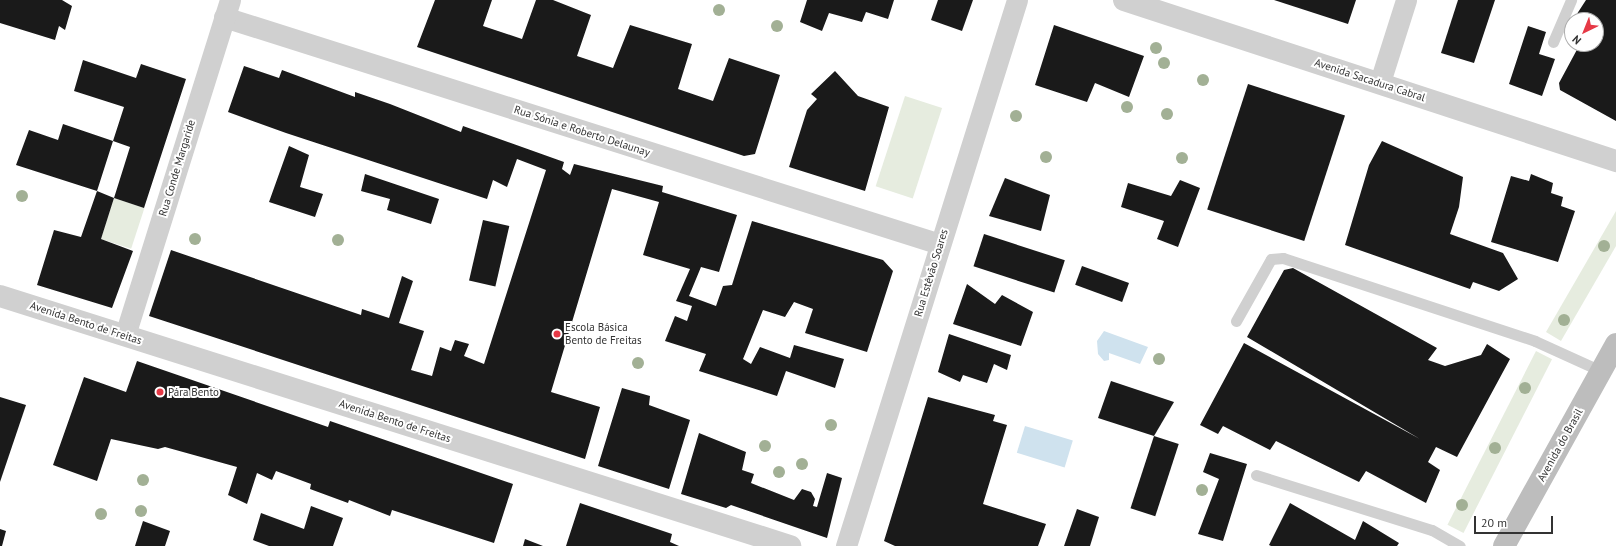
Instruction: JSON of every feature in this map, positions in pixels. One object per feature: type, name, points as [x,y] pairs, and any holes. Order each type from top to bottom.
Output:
[{"type":"main road","name":"Avenida do Brasil","points":[[1504,546],[1616,344]]},
{"type":"street","name":"Rua Estêvão Soares","points":[[846,546],[1017,0]]},
{"type":"street","name":"Avenida Sacadura Cabral","points":[[1124,0],[1380,82],[1616,161]]},
{"type":"street","points":[[1380,82],[1406,0]]},
{"type":"street","name":"Rua Sónia e Roberto Delaunay","points":[[227,8],[940,244]]},
{"type":"street","name":"Rua Conde Margaride","points":[[125,335],[227,8]]},
{"type":"street","name":"Avenida Bento de Freitas","points":[[0,296],[790,546]]},
{"type":"lane","points":[[1553,42],[1571,0]]},
{"type":"lane","points":[[1236,321],[1271,260],[1283,258],[1536,341],[1601,371]]},
{"type":"lane","points":[[1256,475],[1432,530],[1460,546]]},
{"type":"shaded area","points":[[905,96],[942,108],[913,198],[876,186]]},
{"type":"shaded area","points":[[114,198],[144,208],[131,249],[101,239]]},
{"type":"shaded area","points":[[1616,211],[1616,246],[1561,341],[1546,332]]},
{"type":"shaded area","points":[[1536,351],[1552,359],[1464,533],[1447,525]]},
{"type":"water","points":[[1104,331],[1148,347],[1140,364],[1109,353],[1109,360],[1104,361],[1098,354],[1097,341]]},
{"type":"water","points":[[1025,426],[1073,441],[1065,467],[1017,453]]},
{"type":"building","points":[[0,0],[62,0],[72,6],[65,30],[59,26],[55,40],[0,23]]},
{"type":"building","points":[[435,0],[492,0],[483,26],[522,39],[536,0],[553,0],[591,15],[577,56],[613,68],[630,25],[692,44],[678,89],[713,101],[729,58],[780,75],[755,154],[744,156],[417,47]]},
{"type":"building","points":[[807,0],[894,0],[888,19],[866,12],[862,22],[829,13],[822,31],[800,22]]},
{"type":"building","points":[[938,0],[973,0],[962,31],[931,20]]},
{"type":"building","points":[[1274,0],[1356,0],[1348,24]]},
{"type":"building","points":[[1458,0],[1495,0],[1474,63],[1441,53]]},
{"type":"building","points":[[1586,0],[1616,0],[1616,121],[1560,90],[1559,83],[1576,52],[1604,52],[1604,12],[1578,12]]},
{"type":"building","points":[[1054,25],[1144,56],[1129,97],[1095,83],[1087,102],[1035,85]]},
{"type":"building","points":[[1528,26],[1546,32],[1539,54],[1555,59],[1542,96],[1509,84]]},
{"type":"building","points":[[83,60],[136,78],[141,64],[186,79],[144,208],[114,198],[130,147],[113,141],[124,107],[74,91]]},
{"type":"building","points":[[244,66],[279,78],[282,70],[355,97],[355,92],[461,132],[463,126],[564,162],[562,169],[570,175],[574,164],[663,186],[662,192],[737,215],[719,272],[701,267],[689,296],[716,306],[723,286],[732,285],[752,221],[883,260],[893,271],[867,352],[805,333],[813,309],[794,302],[785,317],[763,310],[743,359],[751,364],[760,347],[790,358],[794,345],[844,359],[835,388],[786,371],[777,396],[699,371],[706,354],[665,341],[675,316],[687,321],[692,306],[676,301],[690,269],[643,255],[659,202],[612,189],[551,392],[600,407],[585,459],[149,316],[171,250],[361,315],[362,309],[389,318],[402,276],[413,281],[399,323],[424,331],[411,370],[432,376],[440,347],[451,351],[455,340],[469,344],[464,356],[484,364],[546,170],[517,159],[507,187],[493,180],[487,199],[286,133],[228,112]]},
{"type":"building","points":[[835,71],[858,96],[889,107],[865,191],[789,167],[807,110],[817,99],[811,94]]},
{"type":"building","points":[[1248,84],[1345,116],[1304,241],[1207,210]]},
{"type":"building","points":[[63,124],[113,141],[97,191],[16,165],[29,130],[58,140]]},
{"type":"building","points":[[1382,141],[1463,177],[1459,207],[1450,234],[1503,253],[1518,279],[1499,291],[1473,282],[1470,289],[1345,245],[1369,165]]},
{"type":"building","points":[[289,146],[309,155],[300,187],[323,194],[315,217],[269,202]]},
{"type":"building","points":[[365,174],[439,199],[431,224],[387,210],[390,199],[361,191]]},
{"type":"building","points":[[1531,174],[1553,183],[1551,193],[1563,197],[1561,206],[1575,211],[1558,262],[1491,242],[1511,176],[1529,181]]},
{"type":"building","points":[[1005,178],[1050,195],[1041,231],[989,216]]},
{"type":"building","points":[[1180,180],[1200,188],[1178,247],[1157,239],[1164,221],[1121,207],[1128,183],[1171,196]]},
{"type":"building","points":[[97,191],[114,198],[101,239],[133,251],[112,308],[37,285],[54,230],[81,237]]},
{"type":"building","points":[[483,220],[509,226],[495,286],[469,280]]},
{"type":"building","points":[[984,234],[1065,260],[1054,293],[973,266]]},
{"type":"building","points":[[1082,266],[1129,283],[1122,302],[1075,285]]},
{"type":"building","points":[[1293,268],[1437,348],[1428,360],[1445,366],[1481,355],[1487,344],[1510,359],[1457,457],[1436,447],[1428,462],[1440,470],[1426,503],[1366,471],[1359,482],[1276,441],[1270,450],[1223,426],[1218,434],[1200,425],[1244,343],[1420,439],[1247,337],[1284,270]]},
{"type":"building","points":[[967,284],[995,304],[1002,295],[1033,312],[1021,346],[953,324]]},
{"type":"building","points":[[949,334],[1011,355],[1007,370],[994,364],[987,383],[963,375],[960,382],[938,372]]},
{"type":"building","points":[[137,361],[328,427],[330,421],[513,484],[494,543],[392,510],[390,516],[349,500],[348,503],[310,489],[311,484],[276,471],[272,480],[257,473],[247,504],[228,495],[237,467],[165,447],[158,449],[111,439],[97,481],[53,465],[84,377],[126,392]]},
{"type":"building","points":[[1111,381],[1174,402],[1154,436],[1098,418]]},
{"type":"building","points":[[622,388],[650,396],[649,405],[690,420],[669,489],[598,466]]},
{"type":"building","points":[[0,397],[26,405],[0,482]]},
{"type":"building","points":[[928,397],[995,415],[993,421],[1007,425],[983,504],[1046,524],[1038,546],[895,546],[884,541]]},
{"type":"building","points":[[699,433],[746,452],[742,470],[754,474],[751,483],[794,500],[802,489],[811,492],[815,499],[813,506],[817,507],[827,473],[842,478],[827,538],[731,505],[726,508],[681,494]]},
{"type":"building","points":[[1154,436],[1179,444],[1155,516],[1131,508]]},
{"type":"building","points":[[1210,453],[1247,464],[1223,541],[1198,534],[1219,479],[1203,472]]},
{"type":"building","points":[[580,503],[672,534],[670,542],[679,546],[566,546]]},
{"type":"building","points":[[1290,503],[1355,540],[1363,521],[1399,543],[1397,546],[1271,546],[1269,545]]},
{"type":"building","points":[[311,506],[343,518],[333,546],[269,546],[253,540],[261,513],[304,529]]},
{"type":"building","points":[[1077,509],[1099,517],[1090,546],[1064,546]]},
{"type":"building","points":[[143,521],[170,531],[165,546],[135,546]]},
{"type":"building","points":[[0,529],[6,531],[2,546],[0,546]]},
{"type":"building","points":[[525,539],[543,546],[523,546]]},
{"type":"place","name":"Escola Básica Bento de Freitas","points":[[557,334]]},
{"type":"place","name":"Pára Bento","points":[[160,392]]}]
